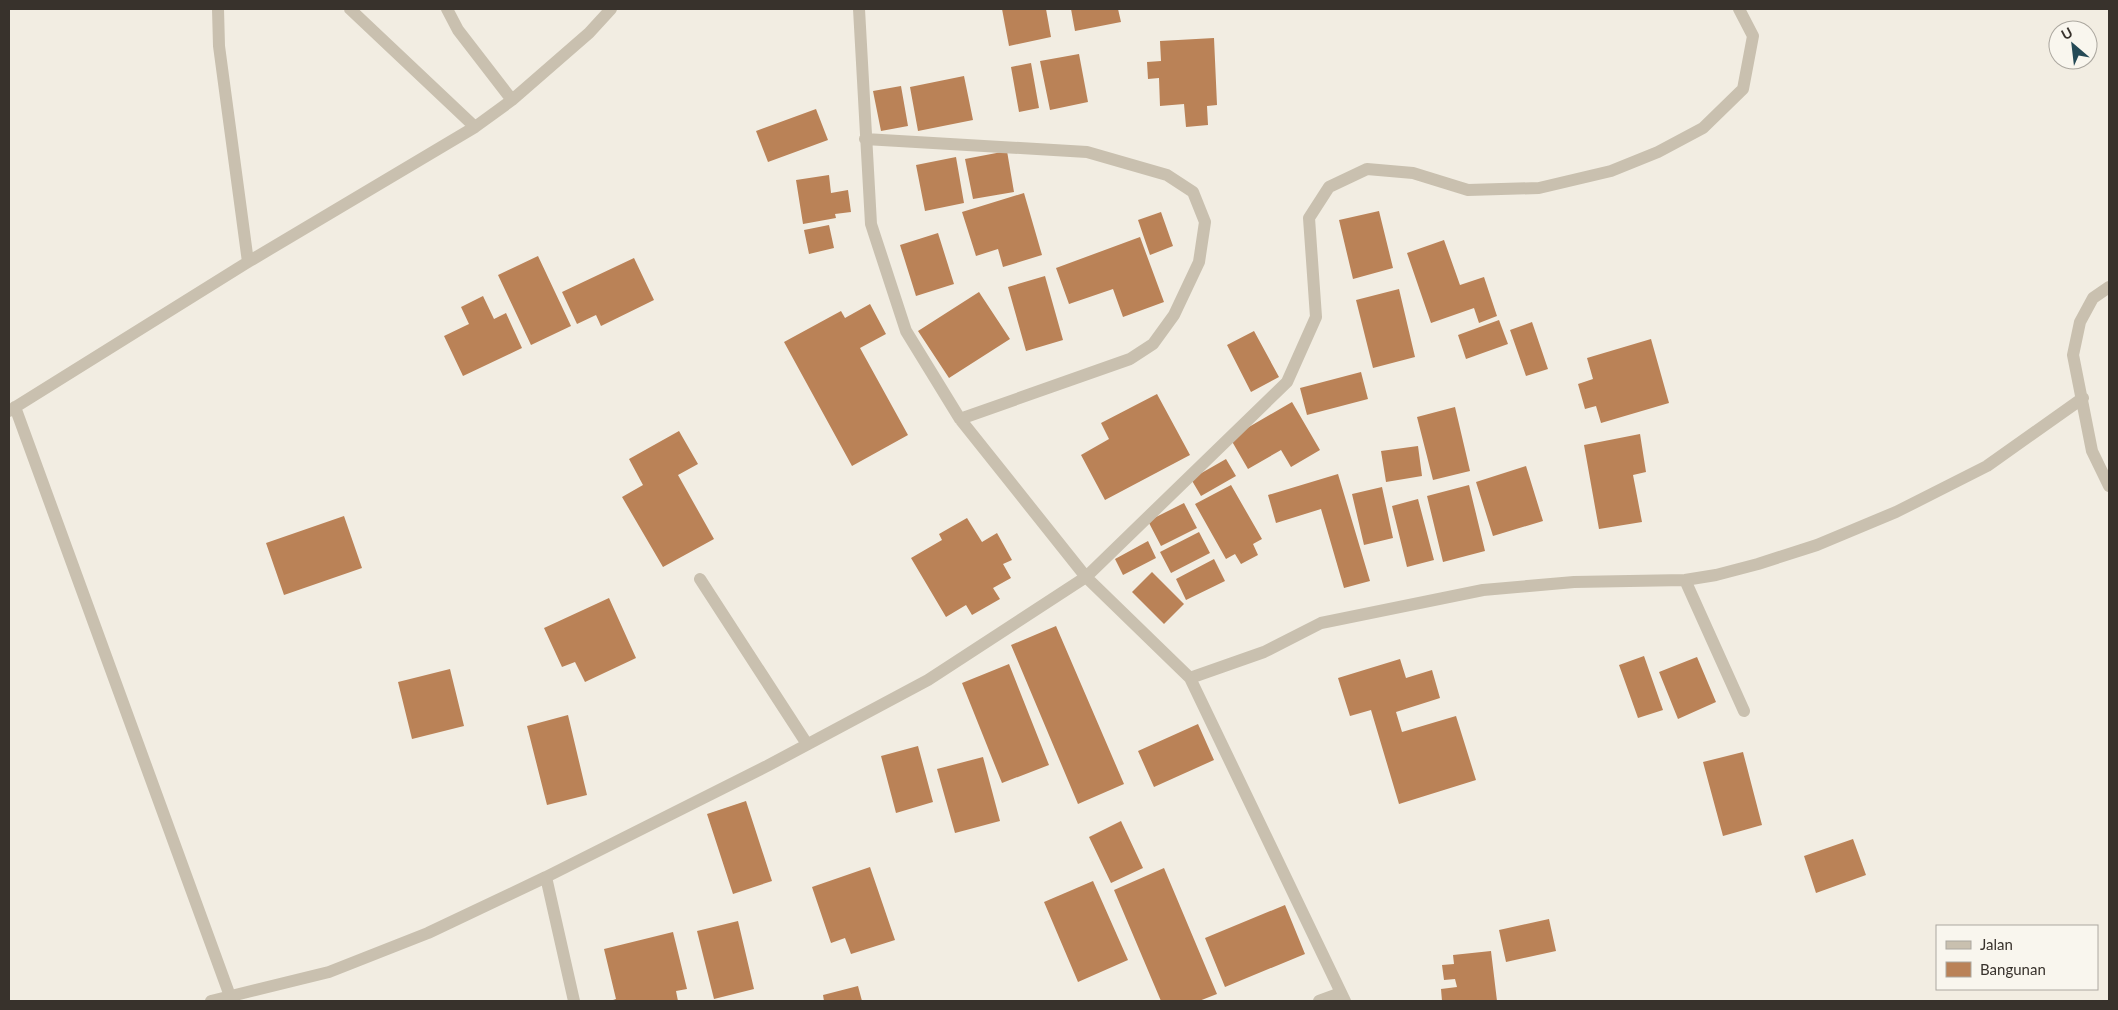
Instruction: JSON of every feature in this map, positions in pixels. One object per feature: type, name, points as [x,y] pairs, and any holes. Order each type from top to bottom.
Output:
[{"type":"street","points":[[218,9],[219,46],[248,262]]},
{"type":"street","points":[[350,9],[475,127]]},
{"type":"street","points":[[447,9],[458,30],[512,100]]},
{"type":"street","points":[[230,996],[12,409],[248,262],[475,127],[512,100],[589,33],[611,9]]},
{"type":"street","points":[[859,9],[871,224],[906,331],[960,419],[1086,577],[1190,678],[1343,997],[1319,1001]]},
{"type":"street","points":[[211,1001],[329,972],[428,933],[546,877],[928,680],[1086,577],[1287,382],[1316,317],[1309,218],[1329,187],[1367,169],[1413,173],[1468,190],[1540,188],[1611,172],[1658,152],[1703,128],[1743,89],[1753,36],[1739,9]]},
{"type":"street","points":[[865,139],[1087,152],[1168,175],[1193,192],[1205,222],[1199,262],[1174,315],[1153,344],[1130,359],[960,419]]},
{"type":"street","points":[[2109,287],[2093,298],[2080,322],[2072,355],[2083,398],[2092,451],[2109,486]]},
{"type":"street","points":[[1190,678],[1264,652],[1321,623],[1473,592],[1574,582],[1685,580],[1716,575],[1809,548],[1896,512],[1987,466],[2083,398]]},
{"type":"street","points":[[700,579],[807,744]]},
{"type":"street","points":[[1685,580],[1744,711]]},
{"type":"street","points":[[546,877],[574,1001]]},
{"type":"building","points":[[1002,9],[1046,9],[1051,37],[1009,46]]},
{"type":"building","points":[[1071,9],[1118,9],[1121,22],[1075,31]]},
{"type":"building","points":[[1214,38],[1217,105],[1207,106],[1208,125],[1186,127],[1184,104],[1160,106],[1159,78],[1148,79],[1147,62],[1161,61],[1160,41]]},
{"type":"building","points":[[1079,54],[1088,102],[1050,110],[1040,61]]},
{"type":"building","points":[[1031,63],[1039,108],[1019,112],[1011,67]]},
{"type":"building","points":[[964,76],[973,120],[918,131],[910,87]]},
{"type":"building","points":[[901,86],[908,126],[881,131],[873,91]]},
{"type":"building","points":[[816,109],[828,140],[768,162],[756,131]]},
{"type":"building","points":[[1007,151],[1014,192],[973,199],[965,159]]},
{"type":"building","points":[[956,157],[964,203],[925,211],[916,165]]},
{"type":"building","points":[[829,175],[831,193],[848,190],[851,212],[835,214],[836,218],[803,224],[796,180]]},
{"type":"building","points":[[1024,193],[1042,255],[1003,267],[998,249],[976,256],[962,212]]},
{"type":"building","points":[[1379,211],[1393,268],[1353,279],[1339,220]]},
{"type":"building","points":[[1161,212],[1173,246],[1150,255],[1138,220]]},
{"type":"building","points":[[829,225],[834,248],[809,254],[804,230]]},
{"type":"building","points":[[938,233],[954,284],[916,296],[900,245]]},
{"type":"building","points":[[1140,237],[1164,302],[1123,317],[1113,289],[1069,304],[1056,268]]},
{"type":"building","points":[[1444,240],[1460,285],[1484,277],[1497,316],[1479,323],[1474,308],[1431,323],[1407,253]]},
{"type":"building","points":[[538,256],[571,326],[531,345],[498,275]]},
{"type":"building","points":[[634,258],[654,300],[601,326],[596,315],[577,324],[562,292]]},
{"type":"building","points":[[1045,276],[1063,340],[1026,351],[1008,287]]},
{"type":"building","points":[[1399,289],[1415,357],[1373,368],[1356,300]]},
{"type":"building","points":[[979,292],[1010,339],[949,378],[918,331]]},
{"type":"building","points":[[483,296],[494,319],[506,313],[522,348],[463,376],[444,336],[469,324],[461,307]]},
{"type":"building","points":[[870,304],[886,334],[860,348],[908,435],[852,466],[784,342],[841,311],[845,318]]},
{"type":"building","points":[[1499,320],[1508,344],[1466,359],[1458,335]]},
{"type":"building","points":[[1532,322],[1548,369],[1526,376],[1510,330]]},
{"type":"building","points":[[1254,331],[1279,377],[1251,392],[1227,345]]},
{"type":"building","points":[[1651,339],[1669,403],[1601,423],[1596,406],[1585,409],[1578,384],[1593,379],[1587,358]]},
{"type":"building","points":[[1361,372],[1368,399],[1307,415],[1300,388]]},
{"type":"building","points":[[1157,394],[1190,455],[1105,500],[1081,455],[1109,439],[1101,423]]},
{"type":"building","points":[[1292,402],[1320,450],[1291,467],[1281,450],[1248,469],[1230,438]]},
{"type":"building","points":[[1455,407],[1470,471],[1433,480],[1417,417]]},
{"type":"building","points":[[679,431],[698,464],[678,475],[714,539],[663,567],[622,497],[643,485],[629,459]]},
{"type":"building","points":[[1640,434],[1646,472],[1633,475],[1642,522],[1599,529],[1584,445]]},
{"type":"building","points":[[1418,446],[1422,476],[1386,482],[1381,451]]},
{"type":"building","points":[[1226,459],[1236,476],[1201,496],[1191,479]]},
{"type":"building","points":[[1526,466],[1543,521],[1493,536],[1476,482]]},
{"type":"building","points":[[1338,474],[1370,581],[1344,588],[1321,509],[1276,523],[1268,495]]},
{"type":"building","points":[[1231,485],[1262,539],[1253,544],[1258,555],[1241,564],[1235,554],[1226,559],[1195,504]]},
{"type":"building","points":[[1469,485],[1485,551],[1443,562],[1427,496]]},
{"type":"building","points":[[1382,487],[1393,538],[1364,545],[1352,494]]},
{"type":"building","points":[[1418,499],[1434,560],[1407,567],[1392,506]]},
{"type":"building","points":[[1184,503],[1197,528],[1161,546],[1148,521]]},
{"type":"building","points":[[344,516],[362,568],[284,595],[266,543]]},
{"type":"building","points":[[967,518],[982,542],[997,533],[1012,560],[1003,564],[1011,578],[993,588],[1000,599],[972,615],[966,605],[946,617],[911,558],[942,540],[939,534]]},
{"type":"building","points":[[1199,532],[1210,553],[1171,573],[1160,552]]},
{"type":"building","points":[[1148,541],[1156,558],[1123,575],[1115,559]]},
{"type":"building","points":[[1214,559],[1225,581],[1186,600],[1176,579]]},
{"type":"building","points":[[1152,572],[1184,604],[1164,624],[1132,592]]},
{"type":"building","points":[[609,598],[636,658],[585,682],[575,662],[562,667],[544,628]]},
{"type":"building","points":[[1056,626],[1124,784],[1078,804],[1011,645]]},
{"type":"building","points":[[1644,656],[1663,710],[1638,718],[1619,665]]},
{"type":"building","points":[[1697,657],[1716,702],[1678,719],[1659,672]]},
{"type":"building","points":[[1400,659],[1406,678],[1432,670],[1440,698],[1396,712],[1402,732],[1456,716],[1476,780],[1399,804],[1371,710],[1350,716],[1338,678]]},
{"type":"building","points":[[1009,664],[1049,765],[1002,783],[962,683]]},
{"type":"building","points":[[450,669],[464,726],[412,739],[398,682]]},
{"type":"building","points":[[568,715],[587,795],[547,805],[527,726]]},
{"type":"building","points":[[1198,724],[1214,760],[1154,787],[1138,751]]},
{"type":"building","points":[[918,746],[933,802],[896,813],[881,756]]},
{"type":"building","points":[[1743,752],[1762,825],[1723,836],[1703,762]]},
{"type":"building","points":[[983,757],[1000,821],[955,833],[937,769]]},
{"type":"building","points":[[746,801],[772,881],[733,894],[707,814]]},
{"type":"building","points":[[1121,821],[1143,868],[1111,883],[1089,837]]},
{"type":"building","points":[[1853,839],[1866,875],[1816,893],[1804,856]]},
{"type":"building","points":[[870,867],[895,940],[851,954],[845,938],[831,943],[812,887]]},
{"type":"building","points":[[1164,868],[1217,994],[1199,1001],[1161,1001],[1114,890]]},
{"type":"building","points":[[1093,881],[1128,960],[1078,982],[1044,902]]},
{"type":"building","points":[[1285,905],[1305,954],[1225,987],[1205,938]]},
{"type":"building","points":[[1549,919],[1556,951],[1506,962],[1499,930]]},
{"type":"building","points":[[738,921],[754,989],[714,999],[697,931]]},
{"type":"building","points":[[673,932],[687,989],[676,991],[678,1001],[610,1001],[616,999],[604,949]]},
{"type":"building","points":[[1491,951],[1497,1001],[1442,1001],[1441,989],[1457,987],[1455,979],[1444,980],[1442,965],[1454,964],[1453,955]]},
{"type":"building","points":[[858,986],[862,1001],[824,1001],[823,995]]}]
